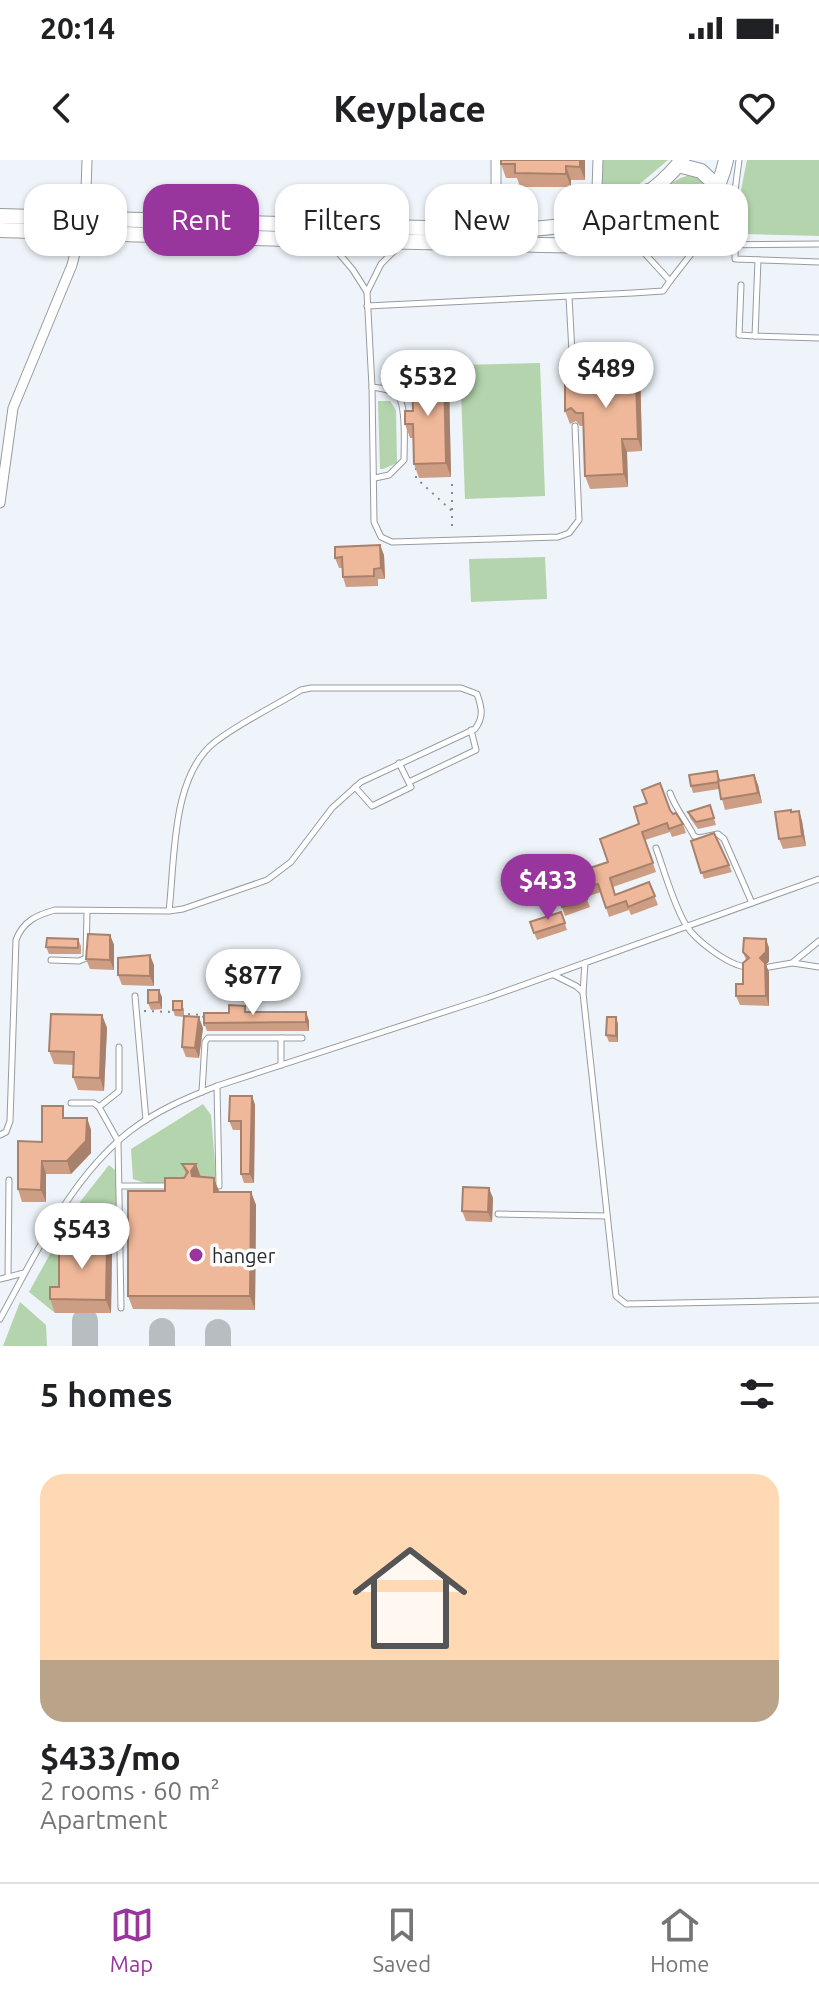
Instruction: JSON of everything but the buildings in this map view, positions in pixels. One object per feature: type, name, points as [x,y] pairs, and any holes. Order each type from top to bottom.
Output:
[{"type":"main road","points":[[719,184],[726,160]]},
{"type":"main road","points":[[656,184],[680,163],[701,171],[715,184]]},
{"type":"main road","points":[[0,216],[24,219]]},
{"type":"main road","points":[[127,226],[425,229]]},
{"type":"main road","points":[[0,230],[24,229]]},
{"type":"main road","points":[[127,229],[275,237]]},
{"type":"main road","points":[[409,242],[554,244]]},
{"type":"street","points":[[86,184],[87,160]]},
{"type":"street","points":[[496,160],[496,184]]},
{"type":"street","points":[[597,184],[598,160]]},
{"type":"street","points":[[0,503],[5,428],[75,256]]},
{"type":"lane","points":[[736,184],[739,160]]},
{"type":"lane","points":[[748,243],[819,244]]},
{"type":"lane","points":[[341,256],[367,292]]},
{"type":"lane","points":[[389,256],[381,264],[367,292],[374,522],[381,537],[392,542],[558,537],[569,533],[579,520],[575,426]]},
{"type":"lane","points":[[647,256],[670,281]]},
{"type":"lane","points":[[367,306],[663,291],[689,256]]},
{"type":"lane","points":[[735,256],[735,259],[819,262]]},
{"type":"lane","points":[[755,336],[758,260]]},
{"type":"lane","points":[[741,285],[739,335],[819,338]]},
{"type":"lane","points":[[569,297],[574,394]]},
{"type":"lane","points":[[372,387],[397,395],[402,402],[404,431],[404,460],[389,475],[375,478]]},
{"type":"lane","points":[[0,1135],[6,1132],[10,1121],[16,940],[32,918],[55,910],[169,911],[201,904],[267,880],[291,862],[332,808],[355,787],[471,730],[480,721],[481,705],[477,694],[461,688],[311,688],[301,690],[215,742],[195,765],[182,797],[169,911]]},
{"type":"lane","points":[[409,782],[476,750],[471,730]]},
{"type":"lane","points":[[355,787],[372,806],[411,787],[399,763]]},
{"type":"lane","points":[[670,793],[676,811],[686,819],[694,836],[699,838],[718,834],[724,839],[752,903]]},
{"type":"lane","points":[[656,848],[686,926],[725,962],[747,967]]},
{"type":"lane","points":[[0,1319],[80,1184],[118,1141],[177,1102],[553,975],[819,879]]},
{"type":"lane","points":[[51,960],[79,961],[86,958],[87,911]]},
{"type":"lane","points":[[792,963],[819,941]]},
{"type":"lane","points":[[585,963],[583,993],[614,1293],[626,1304],[819,1300]]},
{"type":"lane","points":[[769,967],[792,963],[819,967]]},
{"type":"lane","points":[[553,975],[576,986],[583,993]]},
{"type":"lane","points":[[135,996],[146,1120]]},
{"type":"lane","points":[[281,1038],[281,1065]]},
{"type":"lane","points":[[202,1092],[206,1040],[302,1038]]},
{"type":"lane","points":[[99,1107],[119,1091],[119,1047]]},
{"type":"lane","points":[[201,1186],[219,1186],[217,1086]]},
{"type":"lane","points":[[71,1103],[94,1103],[99,1107],[118,1141],[121,1308]]},
{"type":"lane","points":[[8,1277],[9,1180]]},
{"type":"lane","points":[[119,1186],[173,1186]]},
{"type":"lane","points":[[498,1214],[607,1216]]},
{"type":"lane","points":[[0,1279],[25,1273]]},
{"type":"path","points":[[430,371],[448,355],[448,381]]},
{"type":"path","points":[[416,465],[416,478],[452,511]]},
{"type":"path","points":[[452,484],[452,540]]},
{"type":"path","points":[[135,1011],[172,1012]]},
{"type":"path","points":[[188,1014],[203,1015],[206,1040]]},
{"type":"green space","points":[[601,160],[668,160],[640,184],[600,184]]},
{"type":"green space","points":[[747,160],[819,160],[819,236],[748,234],[748,184],[743,184]]},
{"type":"green space","points":[[692,175],[704,184],[671,184]]},
{"type":"green space","points":[[540,363],[545,496],[465,499],[460,365]]},
{"type":"green space","points":[[378,401],[390,401],[396,410],[397,463],[383,469],[380,469]]},
{"type":"green space","points":[[545,557],[547,599],[471,602],[469,559]]},
{"type":"green space","points":[[203,1104],[211,1115],[214,1181],[163,1185],[133,1179],[131,1149]]},
{"type":"green space","points":[[109,1165],[117,1175],[118,1246],[109,1246],[109,1254],[64,1300],[55,1300],[55,1313],[29,1292],[76,1207]]},
{"type":"green space","points":[[20,1302],[46,1325],[47,1346],[3,1346]]},
{"type":"taxiway","points":[[85,1321],[85,1346]]},
{"type":"taxiway","points":[[162,1331],[162,1346]]},
{"type":"taxiway","points":[[218,1332],[218,1346]]},
{"type":"place","name":"hanger","points":[[196,1255]]}]
